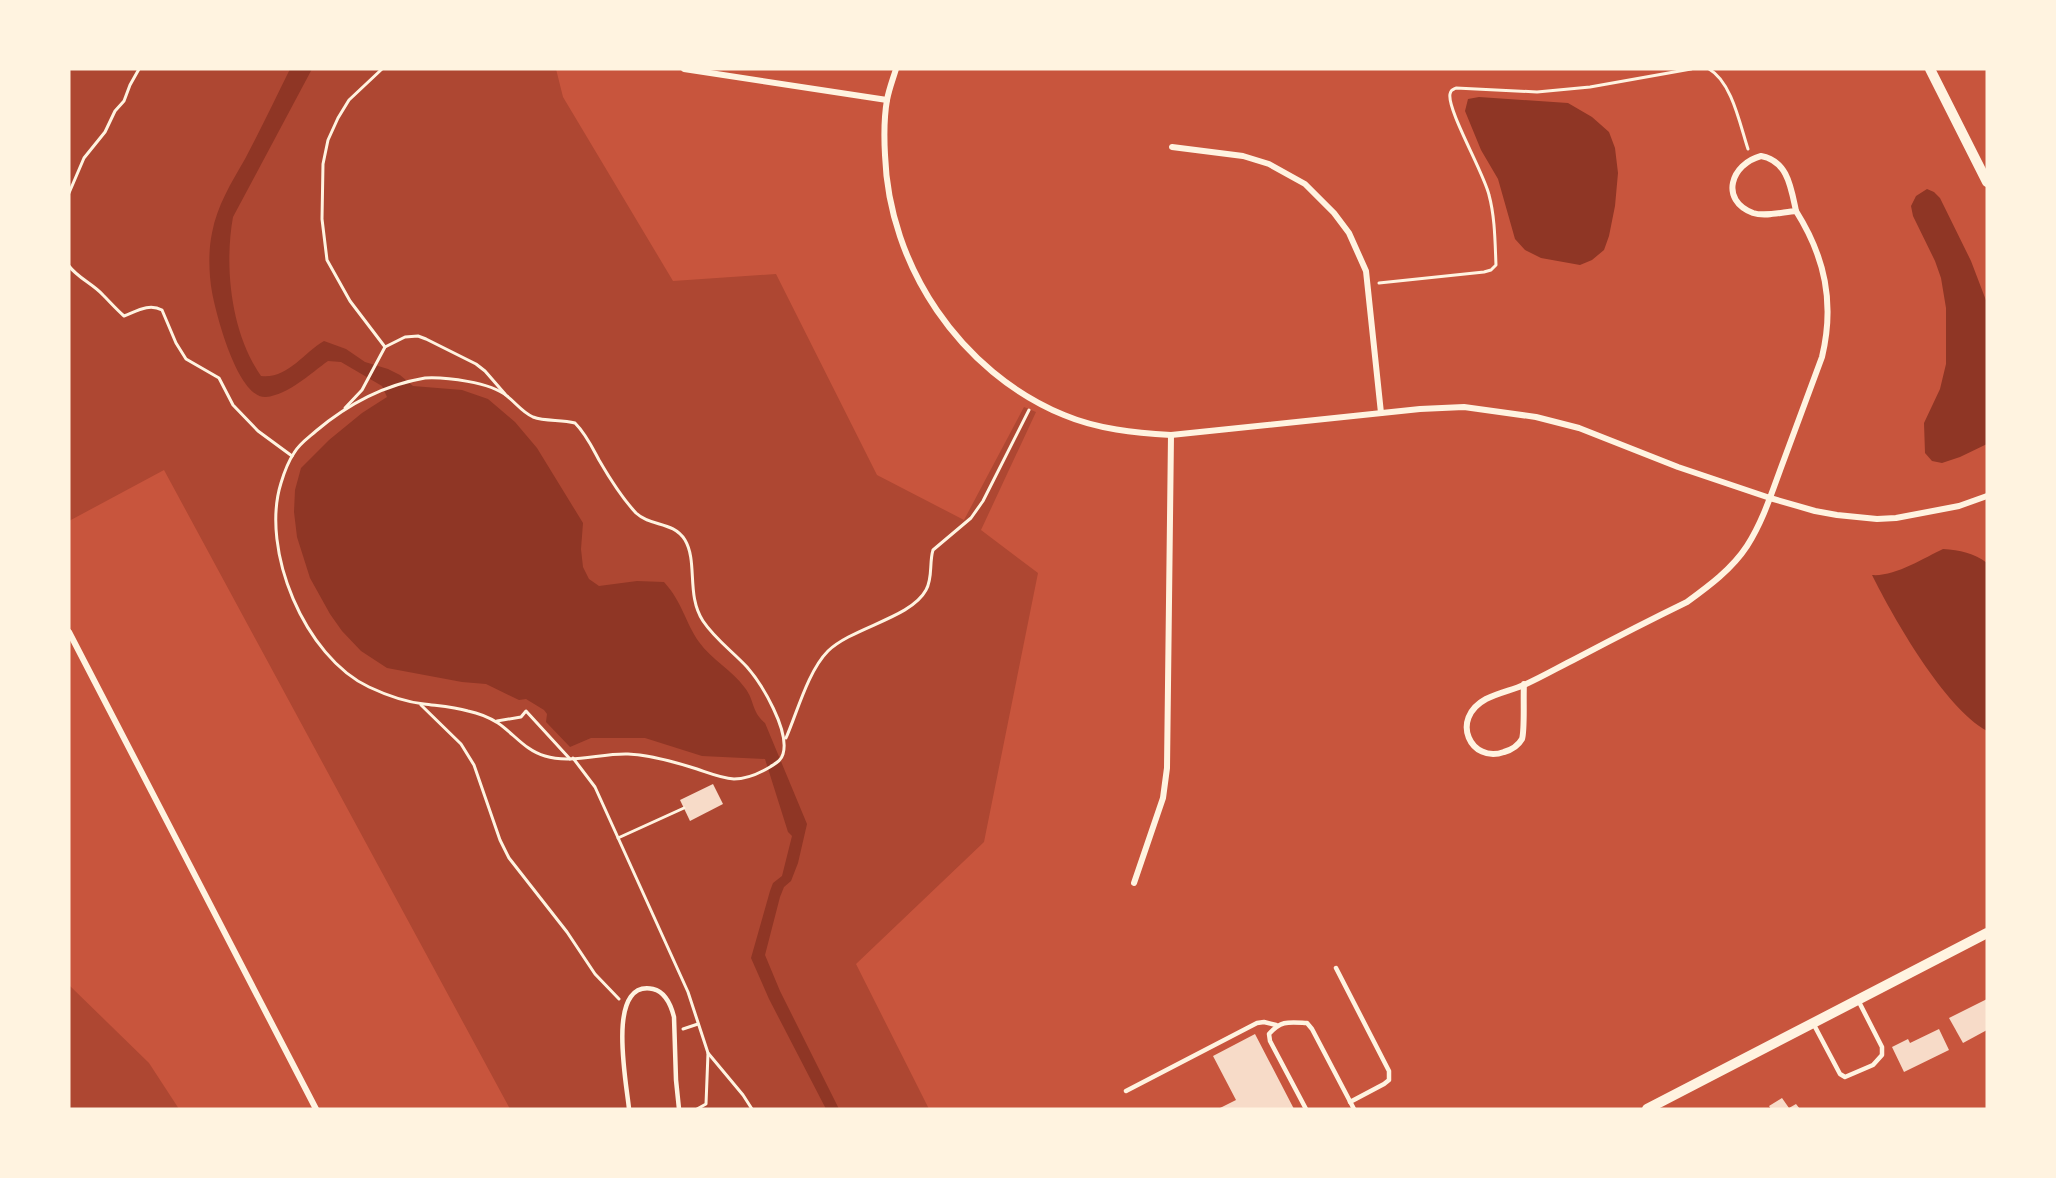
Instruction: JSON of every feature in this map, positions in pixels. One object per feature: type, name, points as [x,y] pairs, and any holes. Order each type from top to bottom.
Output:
[{"type":"street","points":[[684,69],[887,100]]},
{"type":"street","points":[[896,69],[887,100],[884,136],[885,171],[900,241],[914,273],[931,304],[975,357],[1034,400],[1065,416],[1134,433],[1171,435],[1381,413],[1464,407],[1536,417],[1579,428],[1678,467],[1815,511],[1877,519],[1941,510],[1987,496]]},
{"type":"street","points":[[1930,69],[1987,182]]},
{"type":"street","points":[[1172,147],[1243,156],[1269,164],[1294,176],[1325,202],[1349,233],[1361,258],[1368,285],[1381,413]]},
{"type":"street","points":[[1524,684],[1522,740],[1513,750],[1498,754],[1485,753],[1472,744],[1465,728],[1467,716],[1476,705],[1492,696],[1524,684],[1686,602],[1709,586],[1746,548],[1760,523],[1770,498],[1822,357],[1827,327],[1826,287],[1820,259],[1796,211],[1787,177],[1778,162],[1761,156],[1743,164],[1736,171],[1733,192],[1737,201],[1752,212],[1761,214],[1796,211]]},
{"type":"street","points":[[1134,883],[1163,798],[1167,768],[1171,435]]},
{"type":"street","points":[[69,632],[316,1109]]},
{"type":"street","points":[[1647,1109],[1987,933]]},
{"type":"lane","points":[[1336,968],[1389,1071],[1389,1080],[1384,1084],[1350,1102]]},
{"type":"lane","points":[[629,1109],[623,1058],[625,1004],[636,991],[646,988],[662,993],[668,1000],[674,1017],[679,1109]]},
{"type":"lane","points":[[1813,1023],[1840,1074],[1845,1077],[1874,1065],[1882,1054],[1882,1047],[1858,1000]]},
{"type":"lane","points":[[1126,1091],[1257,1023],[1264,1022],[1276,1026]]},
{"type":"lane","points":[[1306,1109],[1270,1041],[1269,1034],[1276,1026],[1287,1022],[1307,1023],[1354,1109]]},
{"type":"path","points":[[69,193],[84,158],[101,137],[115,111],[124,101],[139,69]]},
{"type":"path","points":[[382,69],[349,100],[328,140],[323,164],[322,219],[327,260],[350,301],[385,347]]},
{"type":"path","points":[[1368,285],[1484,272],[1496,265],[1490,196],[1450,101],[1452,90],[1456,88],[1537,92],[1590,87],[1691,69]]},
{"type":"path","points":[[1709,69],[1717,74],[1727,89],[1752,159]]},
{"type":"path","points":[[69,266],[103,294],[111,306],[124,316],[146,308],[162,310],[176,343],[186,359],[219,378],[233,405],[258,431],[292,456]]},
{"type":"path","points":[[785,740],[763,690],[748,669],[720,643],[699,616],[693,600],[688,548],[682,536],[675,529],[642,518],[637,514],[598,459],[591,443],[574,423],[534,417],[519,408],[476,364],[426,339],[418,336],[405,337],[385,347],[362,390],[341,412],[304,441],[292,456],[279,488],[276,504],[276,536],[281,564],[289,588],[321,647],[341,669],[371,688],[420,704],[469,711],[495,721],[534,752],[555,758],[572,759],[629,754],[652,757],[733,779],[751,776],[768,769],[780,760],[784,752],[785,740],[813,675],[827,652],[844,639],[909,607],[920,598],[930,579],[933,550],[971,518],[983,501],[1034,400]]},
{"type":"path","points":[[341,412],[382,389],[413,380],[445,378],[492,389],[506,395]]},
{"type":"path","points":[[420,704],[461,744],[474,765],[500,840],[510,858],[567,932],[595,974],[625,1004]]},
{"type":"path","points":[[495,721],[522,716],[526,711],[595,787],[688,992],[708,1053],[706,1104],[697,1109]]},
{"type":"path","points":[[618,838],[684,808]]},
{"type":"path","points":[[708,1053],[752,1109]]},
{"type":"shaded area","points":[[69,69],[556,69],[563,97],[673,281],[776,274],[877,475],[964,520],[1024,407],[1036,412],[981,530],[1038,573],[984,842],[856,964],[929,1109],[510,1109],[164,470],[69,521]]},
{"type":"shaded area","points":[[290,69],[312,69],[233,217],[230,236],[232,299],[243,340],[251,359],[261,376],[271,376],[295,364],[324,341],[346,349],[365,362],[400,375],[413,386],[462,390],[488,399],[515,422],[537,448],[583,523],[581,549],[583,567],[589,579],[599,586],[637,581],[664,582],[680,605],[699,642],[740,682],[748,693],[757,714],[765,723],[807,824],[798,863],[791,881],[784,887],[780,897],[765,955],[780,991],[839,1109],[826,1109],[769,999],[751,958],[770,891],[773,883],[782,876],[792,836],[788,832],[765,759],[702,756],[645,738],[591,738],[570,747],[546,722],[547,714],[544,710],[526,699],[519,700],[486,684],[462,682],[387,668],[361,651],[342,631],[310,578],[297,537],[294,512],[295,490],[301,468],[329,440],[362,413],[387,397],[382,386],[341,362],[328,361],[283,392],[266,397],[256,394],[246,385],[223,335],[214,303],[209,255],[214,223],[221,204]]},
{"type":"shaded area","points":[[1479,97],[1568,103],[1592,117],[1609,132],[1615,148],[1618,173],[1615,206],[1604,250],[1592,260],[1580,265],[1541,258],[1525,250],[1515,239],[1498,179],[1481,150],[1465,111],[1468,99]]},
{"type":"shaded area","points":[[1927,189],[1940,198],[1971,261],[1987,303],[1987,444],[1942,463],[1932,461],[1925,453],[1924,423],[1940,389],[1946,364],[1946,308],[1941,278],[1913,216],[1911,206],[1916,196]]},
{"type":"shaded area","points":[[1943,549],[1966,553],[1987,563],[1987,731],[1954,703],[1938,683],[1893,615],[1872,575],[1899,570]]},
{"type":"shaded area","points":[[69,985],[149,1063],[179,1109],[69,1108]]},
{"type":"building","points":[[713,784],[723,804],[690,821],[680,800]]},
{"type":"building","points":[[1987,999],[1987,1030],[1963,1043],[1949,1018]]},
{"type":"building","points":[[1939,1029],[1949,1050],[1904,1072],[1892,1047],[1908,1039],[1910,1043]]},
{"type":"building","points":[[1255,1034],[1294,1109],[1218,1109],[1236,1100],[1213,1056]]},
{"type":"building","points":[[1782,1098],[1789,1108],[1796,1104],[1800,1109],[1771,1109],[1769,1106]]}]
